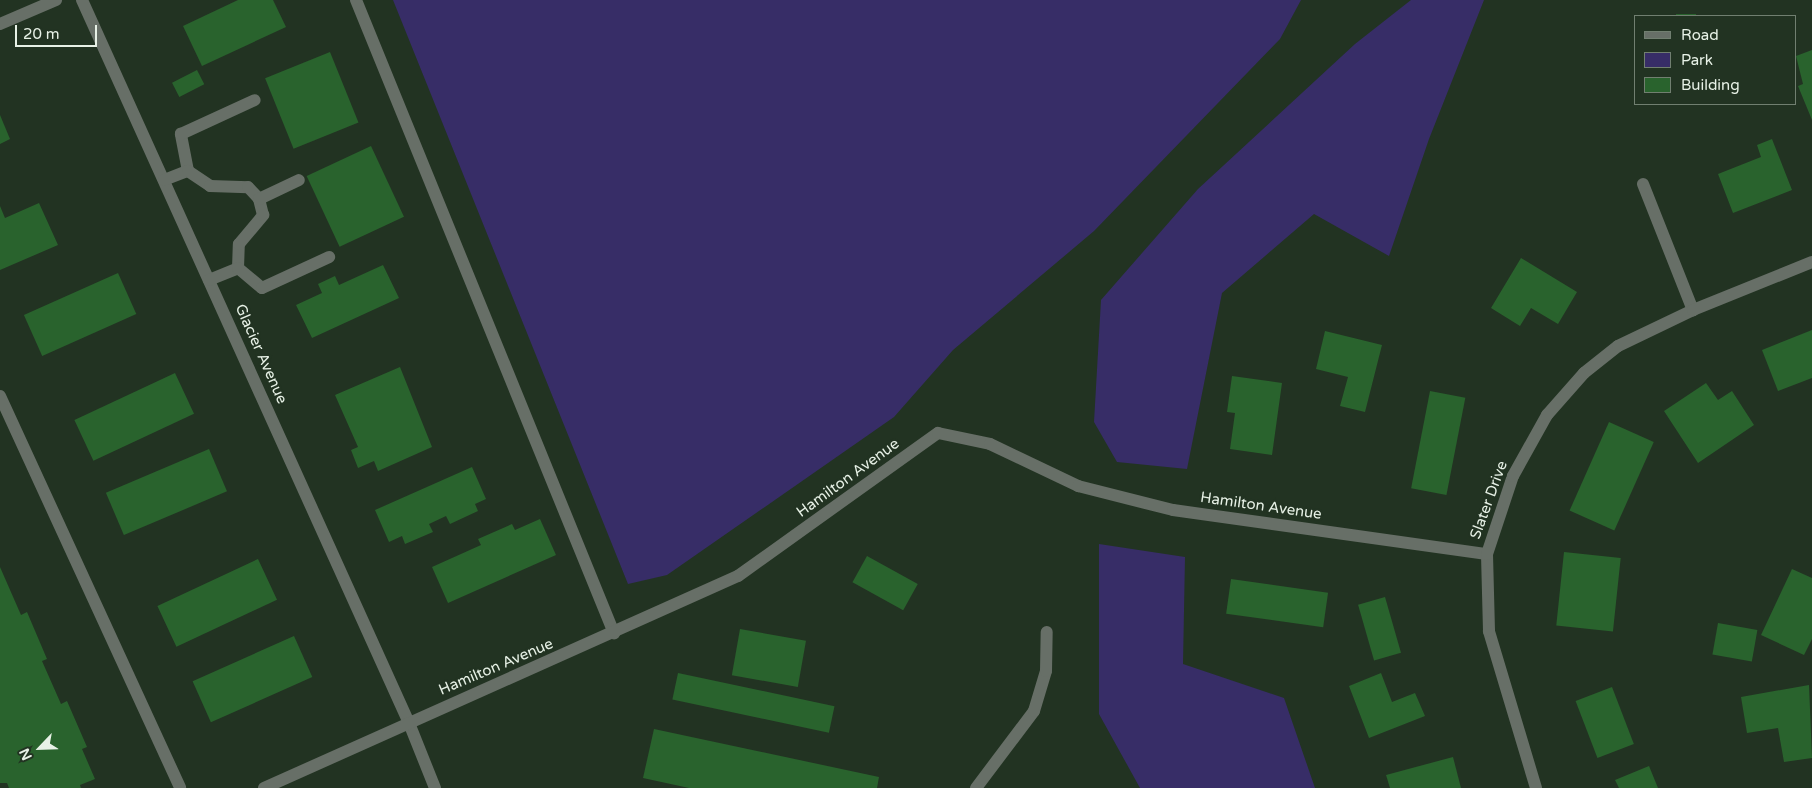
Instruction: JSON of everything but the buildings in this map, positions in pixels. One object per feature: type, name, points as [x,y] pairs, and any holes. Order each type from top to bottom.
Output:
[{"type":"street","points":[[0,24],[56,0]]},
{"type":"street","name":"Glacier Avenue","points":[[82,0],[409,723],[435,788]]},
{"type":"street","points":[[356,0],[614,633]]},
{"type":"street","points":[[238,268],[239,244],[263,215],[259,199],[248,186],[210,186],[188,171],[181,134],[255,100]]},
{"type":"street","points":[[164,180],[188,171]]},
{"type":"street","points":[[259,199],[299,180]]},
{"type":"street","points":[[1643,184],[1693,310]]},
{"type":"street","points":[[238,268],[262,288],[329,257]]},
{"type":"street","name":"Slater Drive","points":[[1536,788],[1489,631],[1487,554],[1513,476],[1547,415],[1584,373],[1618,346],[1693,310],[1812,262]]},
{"type":"street","points":[[209,280],[238,268]]},
{"type":"street","points":[[0,396],[180,788]]},
{"type":"street","name":"Hamilton Avenue","points":[[264,788],[738,576],[938,433],[990,444],[1078,486],[1173,510],[1487,554]]},
{"type":"street","points":[[976,788],[1034,711],[1046,671],[1047,632]]},
{"type":"green space","points":[[393,0],[1301,0],[1280,39],[1094,231],[953,350],[894,417],[667,575],[628,584]]},
{"type":"green space","points":[[1411,0],[1484,0],[1429,139],[1389,256],[1314,214],[1222,293],[1187,469],[1117,462],[1094,422],[1101,300],[1198,189],[1355,44]]},
{"type":"green space","points":[[1099,544],[1185,557],[1183,664],[1284,698],[1315,788],[1140,788],[1099,714]]}]
